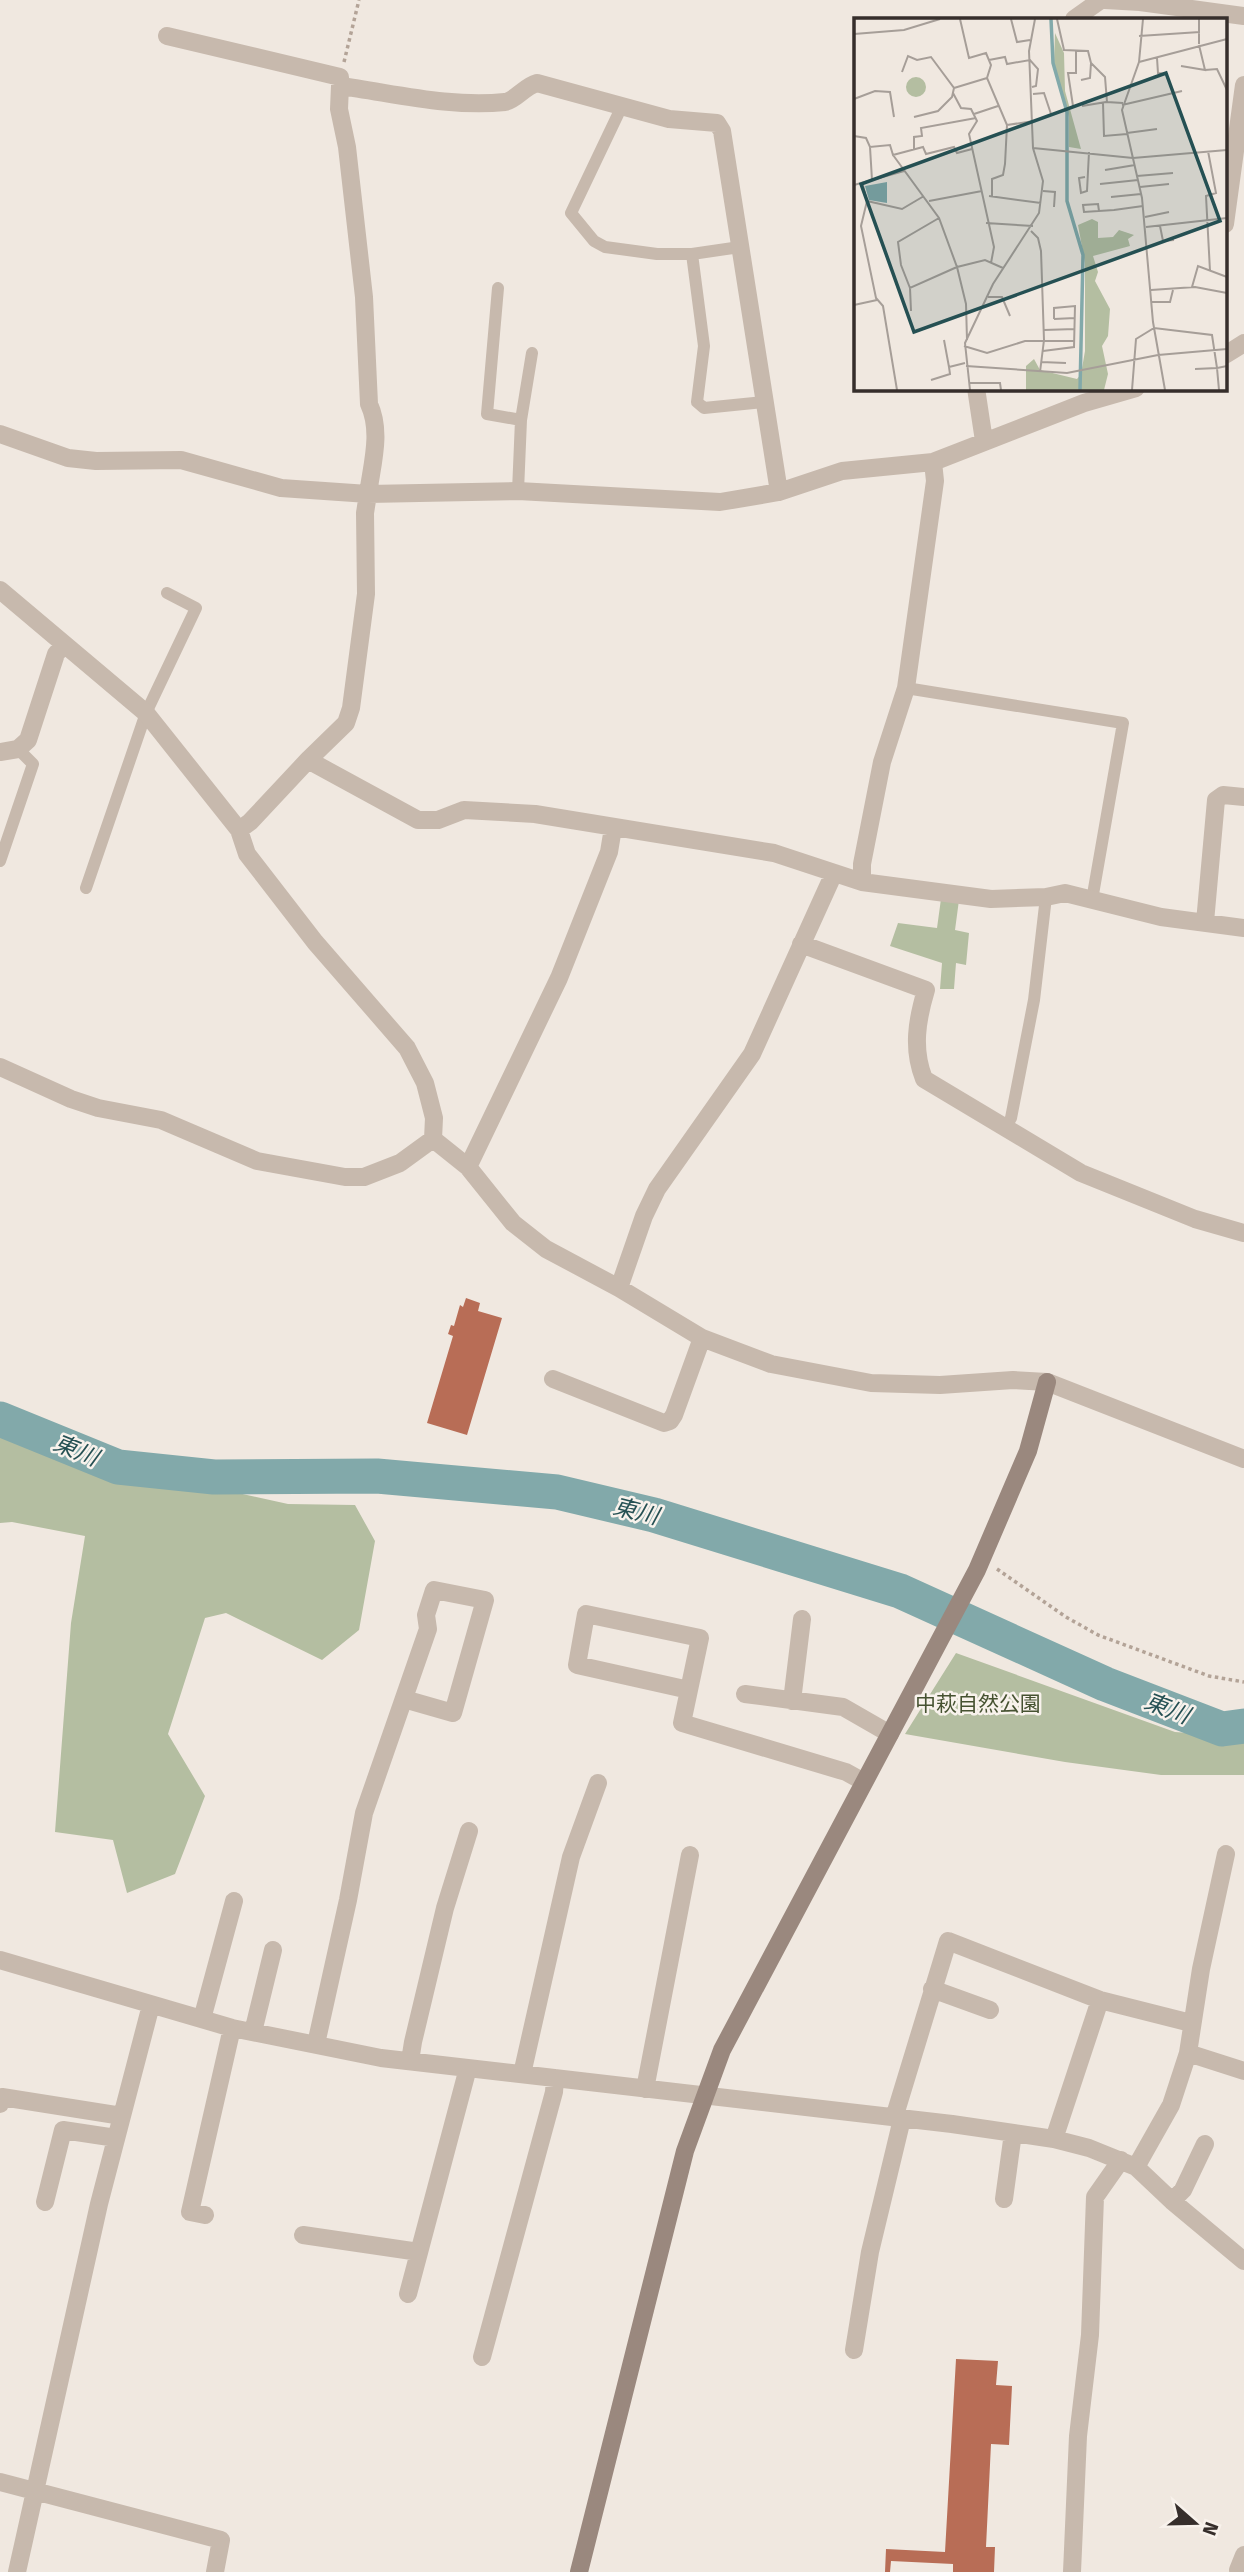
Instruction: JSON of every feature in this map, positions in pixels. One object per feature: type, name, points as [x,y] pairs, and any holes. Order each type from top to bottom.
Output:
[{"type":"street","points":[[1076,18],[1103,0],[1140,2],[1244,16]]},
{"type":"street","points":[[167,36],[340,82],[453,101],[508,102],[529,85],[537,83],[668,119],[717,123],[722,131],[779,492]]},
{"type":"street","points":[[239,830],[250,822],[307,760],[346,723],[351,708],[366,594],[365,513],[376,434],[375,418],[369,404],[364,297],[348,160],[339,109],[340,82]]},
{"type":"street","points":[[1226,217],[1244,93]]},
{"type":"street","points":[[1226,354],[1244,343]]},
{"type":"street","points":[[976,390],[984,441]]},
{"type":"street","points":[[0,434],[68,458],[96,461],[181,460],[281,488],[368,494],[518,491],[720,502],[779,492],[842,471],[933,462],[1084,403],[1129,390]]},
{"type":"street","points":[[862,882],[862,864],[882,762],[906,688],[935,481],[933,462]]},
{"type":"street","points":[[0,590],[146,713],[239,830],[247,854],[315,942],[407,1048],[425,1083],[433,1118],[433,1139]]},
{"type":"street","points":[[0,752],[18,749],[28,740],[56,654],[64,644]]},
{"type":"street","points":[[307,760],[418,820],[438,820],[464,810],[535,814],[774,853],[862,882],[991,899],[1046,897],[1065,893],[1161,917],[1244,928]]},
{"type":"street","points":[[1205,922],[1216,800],[1223,795],[1244,797]]},
{"type":"street","points":[[468,1167],[559,978],[609,852],[612,828]]},
{"type":"street","points":[[619,1288],[644,1216],[657,1189],[752,1054],[834,873]]},
{"type":"street","points":[[801,944],[926,990],[916,1020],[918,1064],[924,1079],[1082,1173],[1195,1219],[1244,1233]]},
{"type":"street","points":[[0,1066],[71,1099],[98,1108],[161,1120],[257,1161],[345,1177],[364,1177],[400,1163],[433,1139]]},
{"type":"street","points":[[433,1139],[468,1167],[513,1223],[538,1242],[702,1338],[771,1364],[871,1383],[940,1385],[1013,1380],[1047,1382],[1243,1455]]},
{"type":"street","points":[[553,1379],[664,1423],[670,1421],[674,1415],[702,1338]]},
{"type":"street","points":[[579,2572],[685,2151],[722,2050],[978,1564],[1028,1451],[1047,1382]]},
{"type":"street","points":[[316,2044],[348,1900],[363,1813],[428,1629],[426,1615],[434,1590],[485,1600],[453,1713],[404,1699]]},
{"type":"street","points":[[689,1690],[577,1665],[586,1614],[700,1638],[689,1690],[682,1723],[846,1772],[864,1782]]},
{"type":"street","points":[[792,1701],[802,1619]]},
{"type":"street","points":[[745,1694],[843,1707],[890,1734]]},
{"type":"street","points":[[522,2074],[571,1857],[598,1783]]},
{"type":"street","points":[[410,2061],[412,2042],[445,1908],[469,1830]]},
{"type":"street","points":[[1072,2572],[1077,2437],[1090,2335],[1095,2197],[1128,2164],[1171,2105],[1188,2053],[1191,2023],[1226,1854]]},
{"type":"street","points":[[645,2089],[690,1855]]},
{"type":"street","points":[[202,2019],[234,1900]]},
{"type":"street","points":[[854,2350],[870,2252],[898,2119],[947,1941],[1100,2000],[1191,2023]]},
{"type":"street","points":[[253,2032],[273,1950]]},
{"type":"street","points":[[0,1960],[232,2028],[410,2061],[1054,2139],[1088,2148],[1128,2164],[1244,2260]]},
{"type":"street","points":[[932,1990],[990,2010]]},
{"type":"street","points":[[1054,2139],[1100,2000]]},
{"type":"street","points":[[17,2572],[99,2204],[151,2005]]},
{"type":"street","points":[[205,2215],[190,2212],[232,2028]]},
{"type":"street","points":[[1188,2053],[1244,2071]]},
{"type":"street","points":[[408,2294],[468,2068]]},
{"type":"street","points":[[482,2357],[554,2092],[555,2078]]},
{"type":"street","points":[[0,2104],[2,2096],[122,2116]]},
{"type":"street","points":[[45,2202],[63,2130],[116,2138]]},
{"type":"street","points":[[1004,2200],[1013,2133]]},
{"type":"street","points":[[1172,2201],[1183,2190],[1205,2144]]},
{"type":"street","points":[[303,2235],[419,2252]]},
{"type":"street","points":[[0,2482],[222,2540],[215,2572]]},
{"type":"lane","points":[[622,106],[571,213],[594,242],[605,247],[657,254],[692,254],[740,247]]},
{"type":"lane","points":[[692,254],[704,346],[697,402],[704,408],[764,402]]},
{"type":"lane","points":[[498,288],[487,414],[521,420]]},
{"type":"lane","points":[[518,491],[521,420],[532,353]]},
{"type":"lane","points":[[86,888],[146,713],[196,607],[167,593]]},
{"type":"lane","points":[[906,688],[1123,723],[1092,900]]},
{"type":"lane","points":[[0,861],[33,764],[18,749]]},
{"type":"lane","points":[[1005,1129],[1011,1118],[1034,1000],[1046,897]]},
{"type":"path","points":[[340,82],[359,0]]},
{"type":"path","points":[[978,1564],[1098,1635],[1209,1676],[1244,1682]]},
{"type":"green space","points":[[941,899],[959,900],[955,930],[969,933],[966,965],[956,963],[954,989],[940,989],[942,963],[890,946],[898,923],[937,928]]},
{"type":"green space","points":[[0,1433],[54,1452],[288,1504],[355,1505],[375,1541],[359,1630],[322,1660],[226,1613],[205,1618],[168,1734],[205,1796],[175,1874],[127,1893],[113,1840],[55,1832],[71,1623],[85,1536],[12,1522],[0,1523]]},
{"type":"green space","name":"中萩自然公園","points":[[956,1653],[1175,1732],[1244,1737],[1244,1775],[1161,1775],[1065,1762],[905,1734]]},
{"type":"building","points":[[466,1298],[480,1303],[478,1311],[502,1318],[467,1435],[427,1423],[453,1336],[448,1334],[451,1325],[454,1326],[460,1305],[463,1307]]},
{"type":"building","points":[[956,2359],[998,2361],[996,2385],[1012,2386],[1009,2445],[991,2444],[986,2547],[995,2547],[994,2572],[953,2572],[953,2564],[891,2561],[890,2572],[885,2572],[886,2549],[945,2552]]},
{"type":"waterway","name":"東川","points":[[0,1419],[118,1467],[214,1477],[377,1476],[557,1492],[654,1515],[900,1591],[1105,1684],[1222,1729],[1244,1726]]}]
